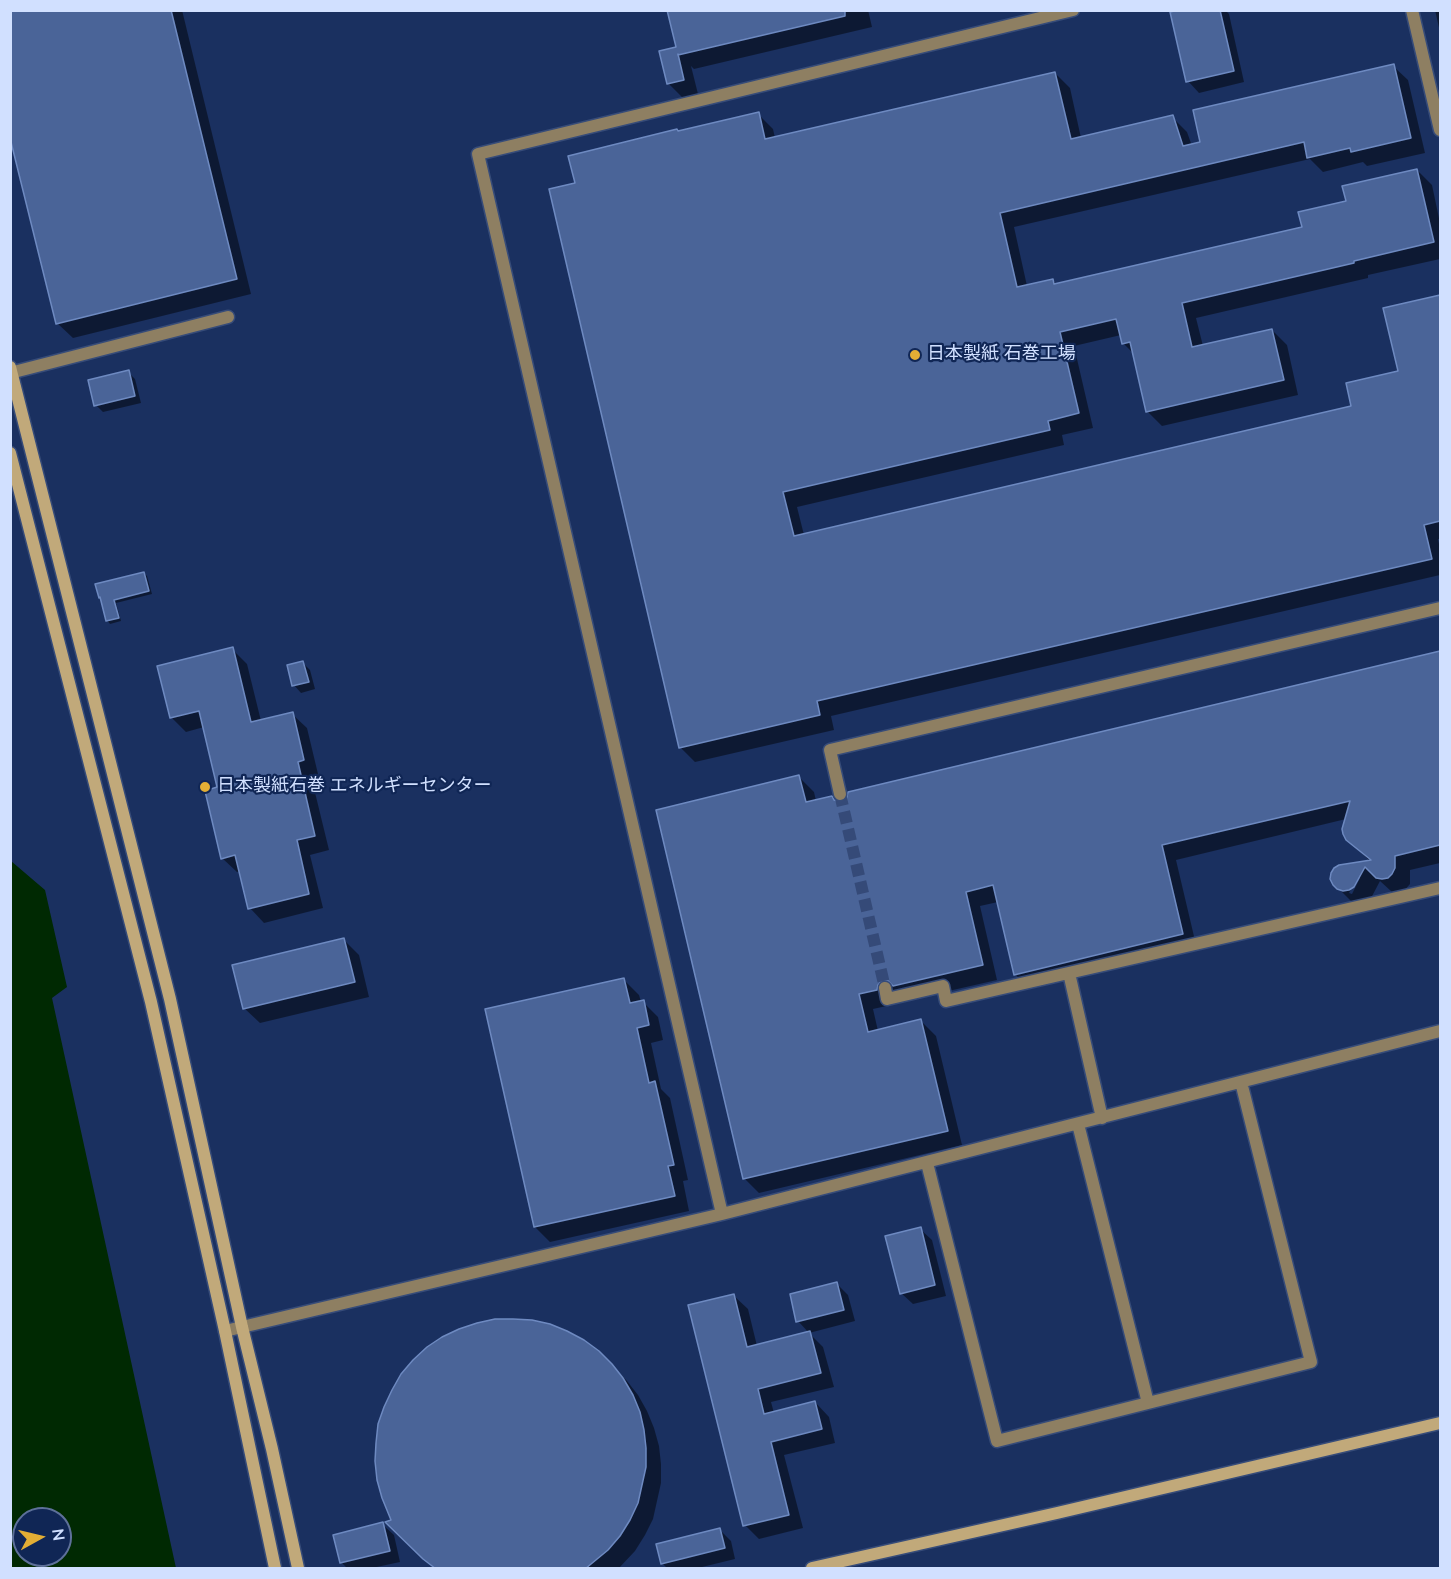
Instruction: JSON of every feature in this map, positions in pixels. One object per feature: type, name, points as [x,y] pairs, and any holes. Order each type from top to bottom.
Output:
[{"type":"street","points":[[722,1214],[478,154],[1073,10]]},
{"type":"street","points":[[1412,10],[1440,130]]},
{"type":"street","points":[[228,317],[11,371],[170,999],[298,1569]]},
{"type":"street","points":[[10,453],[152,1002],[275,1569]]},
{"type":"street","points":[[840,794],[830,750],[1440,608]]},
{"type":"street","points":[[885,988],[887,999],[943,986],[946,1001],[1440,888]]},
{"type":"street","points":[[1069,973],[1102,1118]]},
{"type":"street","points":[[225,1331],[722,1214],[1440,1031]]},
{"type":"street","points":[[927,1163],[997,1441],[1311,1362],[1241,1083]]},
{"type":"street","points":[[1078,1124],[1148,1403]]},
{"type":"street","points":[[812,1569],[1440,1423]]},
{"type":"shaded area","points":[[11,861],[45,890],[67,987],[52,998],[176,1568],[11,1568]]},
{"type":"building","points":[[10,10],[171,10],[237,279],[56,324],[10,138]]},
{"type":"building","points":[[667,10],[845,10],[845,16],[678,55],[684,80],[667,84],[659,51],[676,47]]},
{"type":"building","points":[[1220,10],[1234,71],[1186,82],[1170,12]]},
{"type":"building","points":[[1394,64],[1411,138],[1351,152],[1350,148],[1307,158],[1304,142],[1000,213],[1017,287],[1053,279],[1054,284],[1302,227],[1298,212],[1346,201],[1342,186],[1417,169],[1434,242],[1182,303],[1192,347],[1272,329],[1284,380],[1146,412],[1130,342],[1122,344],[1116,319],[1060,332],[1079,413],[1048,421],[1050,430],[783,492],[794,536],[1351,406],[1346,383],[1398,371],[1383,308],[1440,295],[1440,521],[1424,525],[1432,559],[817,701],[820,715],[679,748],[549,189],[575,183],[568,156],[677,129],[678,131],[759,112],[765,139],[1055,72],[1071,139],[1173,115],[1183,146],[1200,142],[1193,110]]},
{"type":"building","points":[[129,370],[135,396],[94,406],[88,380]]},
{"type":"building","points":[[144,572],[149,591],[114,600],[119,618],[106,621],[95,584]]},
{"type":"building","points":[[233,647],[251,722],[293,712],[304,760],[298,762],[315,836],[297,840],[309,894],[248,909],[235,855],[221,859],[205,791],[217,787],[199,711],[170,718],[157,666]]},
{"type":"building","points":[[1440,651],[1440,845],[1395,856],[1395,868],[1388,878],[1376,878],[1365,867],[1354,887],[1343,891],[1337,889],[1330,879],[1334,868],[1339,865],[1371,860],[1346,840],[1343,834],[1342,829],[1350,801],[1162,845],[1183,934],[1014,975],[993,885],[966,892],[983,965],[893,986],[883,980],[877,990],[859,994],[868,1032],[921,1019],[948,1131],[743,1179],[656,810],[799,775],[806,802],[832,796],[834,800],[841,802],[846,800],[848,792]]},
{"type":"building","points":[[303,661],[309,682],[292,686],[287,665]]},
{"type":"building","points":[[344,938],[355,982],[243,1009],[232,965]]},
{"type":"building","points":[[624,978],[630,1003],[644,1000],[649,1025],[637,1028],[649,1083],[655,1081],[674,1165],[668,1166],[675,1196],[534,1227],[485,1009]]},
{"type":"building","points":[[921,1227],[935,1285],[900,1294],[885,1236]]},
{"type":"building","points":[[837,1282],[844,1310],[796,1322],[790,1294]]},
{"type":"building","points":[[734,1294],[747,1347],[810,1331],[821,1373],[758,1389],[764,1414],[815,1401],[822,1429],[771,1442],[789,1515],[743,1526],[688,1305]]},
{"type":"building","points":[[495,1319],[532,1320],[550,1324],[584,1340],[599,1351],[623,1378],[640,1412],[646,1448],[646,1467],[638,1503],[620,1536],[608,1550],[585,1569],[436,1569],[385,1522],[391,1520],[377,1480],[375,1461],[378,1424],[392,1390],[401,1374],[427,1347],[459,1329]]},
{"type":"building","points":[[383,1522],[390,1551],[340,1563],[333,1535]]},
{"type":"building","points":[[720,1528],[725,1548],[661,1564],[656,1544]]},
{"type":"tunnel","points":[[840,794],[885,988]]},
{"type":"place","name":"日本製紙 石巻工場","points":[[915,355]]},
{"type":"place","name":"日本製紙石巻 エネルギーセンター","points":[[205,787]]}]
